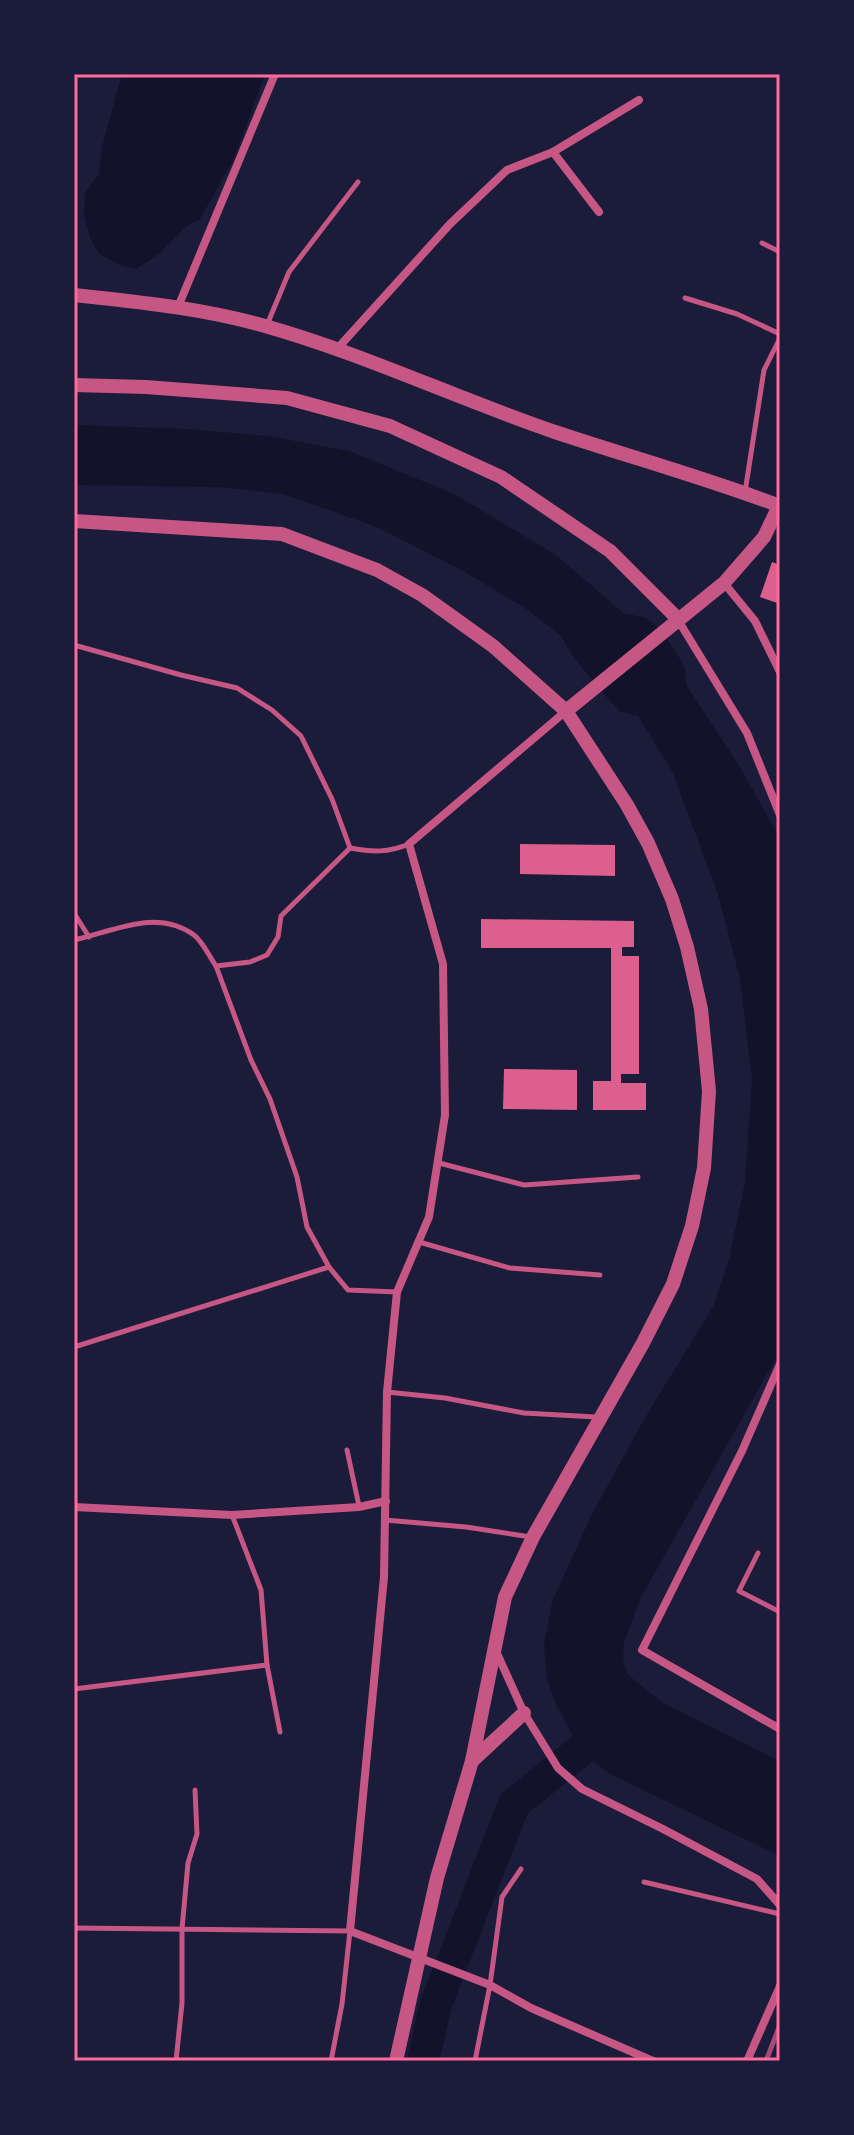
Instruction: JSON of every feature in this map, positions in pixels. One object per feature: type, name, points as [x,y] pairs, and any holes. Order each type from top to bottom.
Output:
[{"type":"street","points":[[178,307],[275,74]]},
{"type":"street","points":[[336,349],[450,224],[507,170],[553,152],[639,100]]},
{"type":"street","points":[[553,152],[599,212]]},
{"type":"street","points":[[74,295],[178,307],[266,326],[336,349],[555,432],[745,492],[779,506],[764,537],[724,583],[409,844],[443,964],[445,1115],[429,1217],[397,1292],[387,1392],[384,1577],[350,1931],[419,1955],[490,1985],[531,2008],[653,2061]]},
{"type":"street","points":[[74,385],[287,398],[390,426],[501,477],[610,551],[678,619],[747,733],[780,815]]},
{"type":"street","points":[[74,521],[282,534],[377,570],[422,595],[493,646],[566,711],[627,805],[648,843],[672,899],[701,1009],[709,1091],[704,1168],[692,1226],[678,1269],[643,1343],[533,1537],[505,1597],[472,1761],[437,1878],[396,2061]]},
{"type":"street","points":[[724,583],[755,621],[780,672]]},
{"type":"street","points":[[780,1364],[742,1451],[642,1650],[780,1729]]},
{"type":"street","points":[[74,1507],[232,1515],[359,1507],[386,1501]]},
{"type":"street","points":[[493,1645],[524,1713],[558,1768],[582,1789],[757,1879],[780,1905]]},
{"type":"street","points":[[472,1761],[524,1713]]},
{"type":"street","points":[[747,2061],[780,1986]]},
{"type":"lane","points":[[266,326],[289,272],[358,182]]},
{"type":"lane","points":[[762,243],[780,252]]},
{"type":"lane","points":[[685,298],[737,314],[780,336],[764,370],[745,492]]},
{"type":"lane","points":[[74,645],[237,688],[272,710],[301,736],[332,799],[350,848]]},
{"type":"lane","points":[[216,966],[250,962],[267,955],[278,937],[281,916],[350,848],[392,851],[409,844]]},
{"type":"lane","points":[[74,913],[89,937]]},
{"type":"lane","points":[[74,940],[147,921],[167,921],[196,936],[216,966],[251,1060],[270,1099],[293,1164],[307,1227],[329,1267],[348,1290],[397,1292]]},
{"type":"lane","points":[[439,1163],[524,1185],[638,1177]]},
{"type":"lane","points":[[418,1242],[510,1268],[600,1275]]},
{"type":"lane","points":[[74,1347],[329,1267]]},
{"type":"lane","points":[[387,1392],[445,1398],[524,1413],[600,1417]]},
{"type":"lane","points":[[347,1450],[359,1507]]},
{"type":"lane","points":[[232,1515],[261,1590],[267,1665],[280,1732]]},
{"type":"lane","points":[[385,1520],[533,1537]]},
{"type":"lane","points":[[758,1553],[739,1591],[780,1612]]},
{"type":"lane","points":[[74,1689],[267,1665]]},
{"type":"lane","points":[[176,2061],[182,2003],[182,1929],[188,1863],[197,1834],[195,1790]]},
{"type":"lane","points":[[475,2061],[490,1985],[502,1897],[521,1869]]},
{"type":"lane","points":[[644,1882],[780,1914]]},
{"type":"lane","points":[[74,1928],[350,1931],[342,2004],[331,2061]]},
{"type":"shaded area","points":[[122,74],[265,74],[234,158],[200,219],[136,269],[119,265],[99,253],[91,240],[84,215],[85,193],[99,174],[102,147]]},
{"type":"shaded area","points":[[74,425],[188,429],[268,436],[349,451],[454,494],[556,555],[623,613],[646,618],[662,631],[685,667],[686,685],[740,767],[778,835],[780,1351],[640,1599],[624,1642],[623,1660],[628,1675],[663,1703],[780,1761],[780,1856],[610,1774],[587,1756],[570,1731],[547,1679],[544,1646],[552,1602],[592,1514],[645,1418],[713,1307],[730,1256],[745,1182],[752,1079],[740,979],[718,894],[672,771],[638,716],[621,712],[611,702],[574,658],[561,636],[528,610],[460,569],[377,527],[283,494],[222,487],[74,485]]},
{"type":"building","points":[[772,562],[780,565],[780,604],[760,597]]},
{"type":"building","points":[[520,844],[615,845],[615,876],[520,874]]},
{"type":"building","points":[[481,919],[634,921],[634,947],[622,947],[622,956],[639,956],[639,1074],[621,1074],[621,1083],[646,1083],[646,1110],[593,1110],[593,1081],[611,1081],[611,948],[481,948]]},
{"type":"building","points":[[504,1069],[577,1070],[577,1110],[503,1109]]},
{"type":"waterway","points":[[423,2061],[436,2004],[514,1804],[617,1721]]},
{"type":"railway","points":[[766,2061],[780,2025]]}]
